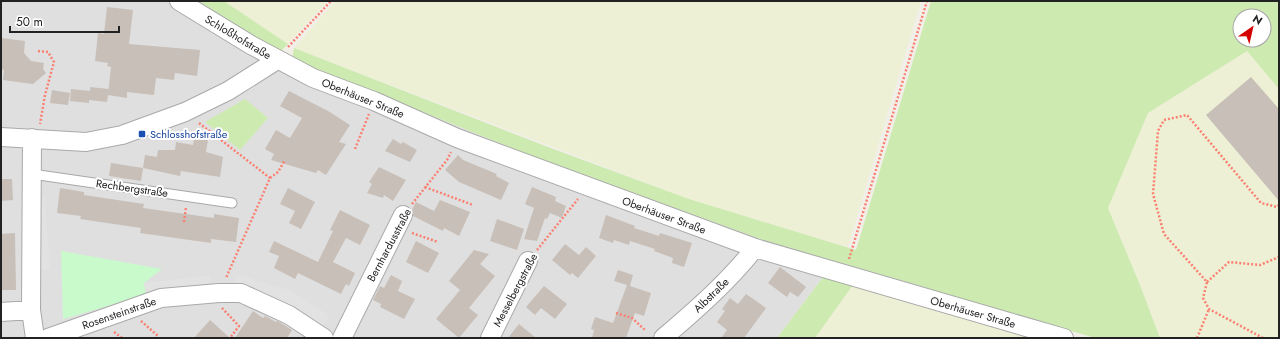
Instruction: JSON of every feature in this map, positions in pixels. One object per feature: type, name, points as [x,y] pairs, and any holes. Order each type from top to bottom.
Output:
[{"type":"street","name":"Schloßhofstraße","points":[[179,1],[277,60]]},
{"type":"street","name":"Oberhäuser Straße","points":[[277,60],[313,78],[374,101],[457,138],[755,248],[1064,338]]},
{"type":"street","points":[[1,137],[86,142],[122,135],[185,112],[228,90],[277,60]]},
{"type":"street","points":[[35,138],[32,174],[30,310],[35,338]]},
{"type":"street","name":"Bernhardusstraße","points":[[342,338],[400,221]]},
{"type":"street","name":"Albstraße","points":[[663,338],[708,299],[739,268],[755,248]]},
{"type":"street","name":"Messelbergstraße","points":[[490,338],[528,261]]},
{"type":"street","name":"Rosensteinstraße","points":[[48,338],[161,298],[215,293],[241,293],[289,315],[324,338]]},
{"type":"street","points":[[1,312],[30,310]]},
{"type":"lane","name":"Rechbergstraße","points":[[32,174],[232,203]]},
{"type":"path","points":[[277,60],[331,1]]},
{"type":"path","points":[[848,263],[927,1]]},
{"type":"path","points":[[35,138],[44,95],[54,62],[48,52],[38,51]]},
{"type":"path","points":[[355,149],[374,101]]},
{"type":"path","points":[[1207,282],[1164,234],[1153,194],[1158,131],[1164,120],[1187,115],[1261,203],[1277,207],[1279,205]]},
{"type":"path","name":"Bernhardusstraße","points":[[400,221],[447,160],[457,138]]},
{"type":"path","points":[[270,178],[278,172],[285,160]]},
{"type":"path","name":"Messelbergstraße","points":[[528,261],[576,202],[584,186]]},
{"type":"path","points":[[425,187],[473,205]]},
{"type":"path","points":[[400,221],[438,242]]},
{"type":"path","points":[[1263,338],[1209,309],[1203,298],[1207,282],[1229,262],[1260,265],[1279,257]]},
{"type":"path","points":[[215,293],[223,310],[239,326],[230,338]]},
{"type":"path","points":[[129,309],[158,336],[157,338]]},
{"type":"path","points":[[1197,338],[1209,309]]},
{"type":"path","points":[[616,313],[632,318],[645,330]]},
{"type":"shaded area","points":[[1,1],[194,1],[292,59],[522,152],[763,240],[835,261],[777,338],[1,338]]},
{"type":"shaded area","points":[[45,198],[50,269],[31,271],[32,199]]},
{"type":"shaded area","points":[[236,274],[292,291],[330,316],[318,334],[234,293]]},
{"type":"shaded area","points":[[210,275],[210,293],[148,303],[144,283]]},
{"type":"green space","points":[[194,1],[224,1],[288,44],[280,52]]},
{"type":"green space","points":[[224,1],[328,1],[288,44]]},
{"type":"green space","points":[[335,1],[921,1],[848,247],[689,199],[294,48]]},
{"type":"green space","points":[[931,1],[1279,1],[1279,89],[1247,51],[1148,113],[1108,208],[1160,338],[1095,338],[763,240],[522,152],[292,59],[294,48],[548,147],[689,199],[856,250]]},
{"type":"green space","points":[[1247,51],[1279,89],[1279,338],[1160,338],[1108,208],[1148,113]]},
{"type":"green space","points":[[245,99],[268,118],[240,150],[205,122]]},
{"type":"green space","points":[[61,251],[162,269],[144,283],[146,295],[63,319]]},
{"type":"green space","points":[[823,277],[853,285],[815,338],[777,338]]},
{"type":"green space","points":[[853,285],[1035,338],[815,338]]},
{"type":"building","points":[[107,7],[133,10],[129,44],[200,50],[197,76],[175,73],[174,80],[156,78],[154,95],[127,92],[127,98],[108,95],[111,67],[107,66],[108,63],[95,61],[98,33],[104,34]]},
{"type":"building","points":[[1,38],[25,41],[24,53],[31,61],[44,63],[43,69],[46,73],[33,84],[3,80],[4,70],[1,69]]},
{"type":"building","points":[[1251,77],[1279,109],[1279,201],[1206,115]]},
{"type":"building","points":[[90,87],[109,89],[107,102],[89,100],[89,103],[70,101],[71,89],[90,91]]},
{"type":"building","points":[[52,90],[70,93],[68,105],[50,103]]},
{"type":"building","points":[[289,91],[328,111],[350,125],[339,142],[346,144],[326,175],[318,170],[316,173],[271,160],[274,154],[265,149],[276,130],[290,138],[302,118],[280,106]]},
{"type":"building","points":[[194,138],[208,140],[206,152],[223,157],[220,177],[181,171],[180,176],[143,168],[145,155],[157,157],[158,150],[175,150],[176,142],[193,145]]},
{"type":"building","points":[[393,139],[401,144],[403,142],[417,150],[410,162],[385,151]]},
{"type":"building","points":[[458,155],[463,160],[497,174],[496,176],[509,183],[501,200],[459,182],[445,170]]},
{"type":"building","points":[[111,163],[143,168],[141,181],[109,176]]},
{"type":"building","points":[[379,167],[406,180],[393,201],[384,195],[383,198],[367,193],[372,184],[369,182]]},
{"type":"building","points":[[1,179],[12,179],[13,200],[1,201]]},
{"type":"building","points":[[532,187],[556,197],[555,201],[566,206],[562,218],[550,213],[547,219],[545,218],[537,241],[524,239],[534,208],[525,204]]},
{"type":"building","points":[[60,188],[84,192],[84,195],[144,204],[143,208],[214,218],[214,214],[239,218],[236,242],[211,239],[211,243],[140,233],[141,228],[80,219],[81,216],[57,213]]},
{"type":"building","points":[[288,188],[315,202],[301,229],[289,223],[295,211],[280,204]]},
{"type":"building","points":[[440,200],[470,212],[459,236],[444,228],[443,231],[413,216],[412,210],[416,202],[434,211]]},
{"type":"building","points":[[340,210],[370,225],[360,245],[346,238],[333,262],[355,273],[349,286],[346,284],[341,294],[298,273],[295,279],[274,268],[279,256],[269,252],[274,241],[318,262],[333,231],[330,230]]},
{"type":"building","points":[[606,215],[635,226],[634,228],[659,236],[660,233],[692,243],[684,267],[672,263],[673,258],[654,251],[655,249],[630,241],[629,245],[614,240],[613,243],[599,238]]},
{"type":"building","points":[[497,219],[524,229],[517,250],[490,241]]},
{"type":"building","points":[[15,233],[16,290],[1,290],[1,234]]},
{"type":"building","points":[[416,241],[439,253],[428,273],[406,262]]},
{"type":"building","points":[[565,244],[579,255],[586,247],[596,256],[578,278],[572,273],[570,275],[552,260]]},
{"type":"building","points":[[474,250],[489,254],[480,264],[495,276],[469,308],[478,315],[459,338],[436,319],[460,290],[449,281]]},
{"type":"building","points":[[780,267],[806,287],[798,297],[790,292],[787,297],[768,283]]},
{"type":"building","points":[[618,270],[633,275],[630,286],[651,293],[644,316],[635,313],[626,338],[592,338],[594,330],[591,329],[595,317],[613,323],[627,285],[614,281]]},
{"type":"building","points":[[391,275],[402,281],[398,291],[415,299],[404,319],[380,307],[381,304],[373,300],[380,286],[384,288]]},
{"type":"building","points":[[544,286],[567,304],[555,319],[541,308],[535,315],[526,307]]},
{"type":"building","points":[[746,294],[766,308],[744,338],[721,338],[727,330],[717,322],[725,311],[722,309],[730,298],[738,304]]},
{"type":"building","points":[[253,311],[263,318],[265,316],[292,330],[287,338],[235,338]]},
{"type":"building","points":[[210,320],[230,338],[194,338]]},
{"type":"building","points":[[519,324],[536,338],[508,338]]},
{"type":"place","name":"Schlosshofstraße","points":[[142,134]]}]
